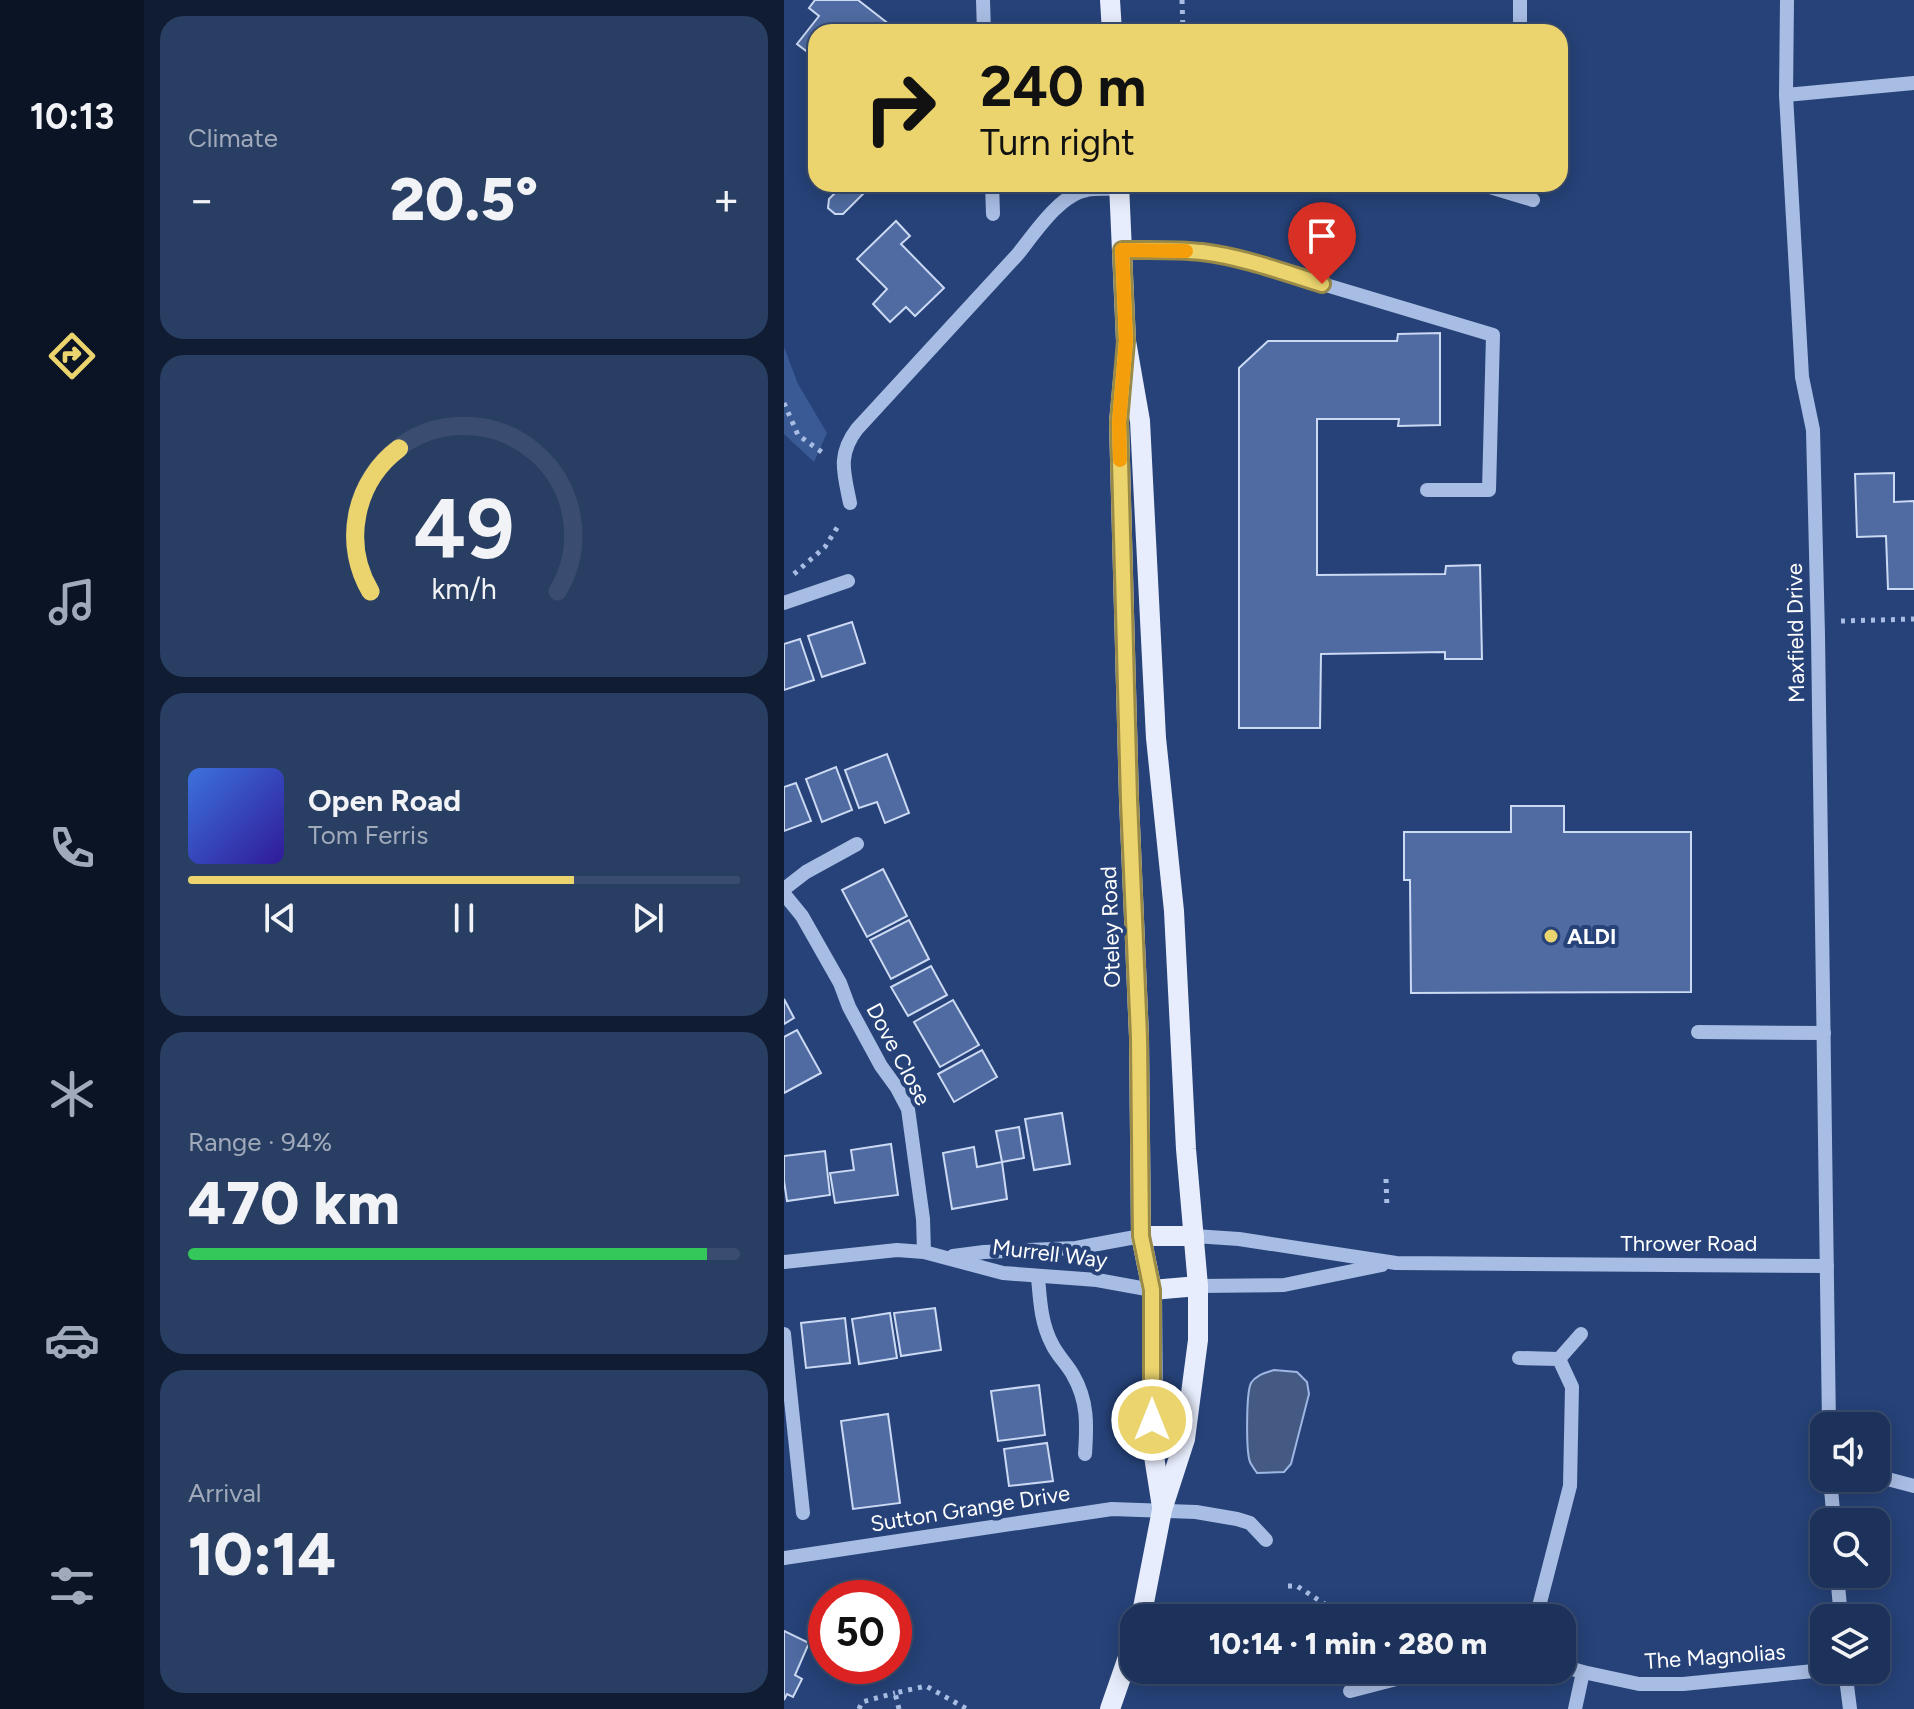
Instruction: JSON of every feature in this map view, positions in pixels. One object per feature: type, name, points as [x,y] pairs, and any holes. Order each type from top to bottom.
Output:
[{"type":"main road","points":[[1108,0],[1111,24]]},
{"type":"main road","name":"Oteley Road","points":[[1119,192],[1126,341],[1140,421],[1156,738],[1174,911],[1186,1149],[1198,1286],[1198,1340],[1185,1439],[1162,1510],[1144,1604]]},
{"type":"main road","name":"Oteley Road","points":[[1126,341],[1119,422],[1139,1037],[1141,1236],[1152,1290],[1153,1450],[1162,1510]]},
{"type":"main road","points":[[1141,1236],[1194,1236]]},
{"type":"main road","points":[[1152,1290],[1198,1286]]},
{"type":"main road","points":[[1110,1709],[1120,1680]]},
{"type":"street","points":[[983,0],[984,24]]},
{"type":"street","points":[[1520,0],[1520,24]]},
{"type":"street","name":"Maxfield Drive","points":[[1787,0],[1786,95],[1802,377],[1813,430],[1827,1266]]},
{"type":"street","points":[[1786,95],[1914,83]]},
{"type":"street","points":[[992,192],[993,214]]},
{"type":"street","points":[[850,503],[843,468],[844,454],[857,429],[1018,254],[1040,226],[1060,205],[1080,192]]},
{"type":"street","points":[[1508,192],[1533,200]]},
{"type":"street","points":[[1122,250],[1176,250],[1236,258],[1493,335],[1489,490],[1427,490]]},
{"type":"street","points":[[784,603],[848,581]]},
{"type":"street","points":[[786,898],[806,872],[857,844]]},
{"type":"street","name":"Dove Close","points":[[786,898],[810,929],[881,1066],[908,1109],[923,1219],[924,1252]]},
{"type":"street","points":[[1698,1032],[1824,1033]]},
{"type":"street","name":"Murrell Way","points":[[944,1257],[1076,1248],[1141,1236]]},
{"type":"street","name":"Thrower Road","points":[[1194,1236],[1239,1239],[1390,1263],[1827,1266]]},
{"type":"street","name":"Murrell Way","points":[[784,1262],[882,1250],[924,1252],[1003,1273],[1097,1280],[1152,1290]]},
{"type":"street","name":"Thrower Road","points":[[1198,1286],[1284,1285],[1390,1263]]},
{"type":"street","points":[[1827,1266],[1829,1412]]},
{"type":"street","points":[[1038,1277],[1041,1316],[1052,1346],[1084,1396],[1087,1422],[1085,1454]]},
{"type":"street","points":[[784,1334],[803,1513]]},
{"type":"street","points":[[1559,1359],[1581,1334]]},
{"type":"street","points":[[1519,1358],[1559,1359]]},
{"type":"street","points":[[1540,1604],[1570,1486],[1572,1387],[1559,1359]]},
{"type":"street","points":[[1890,1480],[1914,1486]]},
{"type":"street","name":"Sutton Grange Drive","points":[[784,1558],[1112,1509],[1196,1512],[1237,1519],[1250,1523],[1266,1540]]},
{"type":"street","name":"The Magnolias","points":[[1576,1670],[1639,1684],[1683,1684],[1810,1671]]},
{"type":"street","points":[[1575,1709],[1583,1672]]},
{"type":"street","points":[[1350,1691],[1371,1684]]},
{"type":"street","points":[[1847,1684],[1850,1709]]},
{"type":"path","points":[[1182,0],[1183,24]]},
{"type":"path","points":[[784,403],[798,435],[843,468]]},
{"type":"path","points":[[784,583],[825,547]]},
{"type":"path","points":[[1832,621],[1914,619]]},
{"type":"path","points":[[1386,1179],[1387,1209]]},
{"type":"path","points":[[1288,1586],[1297,1586],[1325,1604]]},
{"type":"path","points":[[859,1709],[862,1702],[926,1686],[967,1709]]},
{"type":"path","points":[[895,1693],[899,1709]]},
{"type":"shaded area","points":[[784,347],[798,384],[827,433],[814,462],[784,434]]},
{"type":"shaded area","points":[[1274,1370],[1297,1372],[1307,1382],[1309,1394],[1291,1464],[1284,1472],[1257,1473],[1250,1462],[1248,1447],[1249,1389],[1255,1378]]},
{"type":"building","points":[[815,0],[858,0],[889,24],[813,24],[819,16],[809,8]]},
{"type":"building","points":[[808,30],[808,52],[797,44]]},
{"type":"building","points":[[836,192],[865,192],[843,214],[835,214],[828,208],[829,199]]},
{"type":"building","points":[[896,221],[910,236],[901,244],[944,288],[915,316],[906,307],[890,322],[873,304],[887,289],[857,259]]},
{"type":"building","points":[[1440,333],[1440,425],[1398,426],[1399,419],[1317,419],[1317,575],[1445,574],[1446,566],[1480,565],[1482,659],[1445,659],[1445,652],[1321,654],[1320,728],[1239,728],[1239,368],[1268,341],[1397,341],[1398,334]]},
{"type":"building","points":[[1894,473],[1894,502],[1914,501],[1914,589],[1888,589],[1886,536],[1857,537],[1855,474]]},
{"type":"building","points":[[852,622],[865,663],[822,677],[808,636]]},
{"type":"building","points":[[800,639],[814,680],[784,690],[784,644]]},
{"type":"building","points":[[887,754],[909,813],[885,823],[877,802],[859,808],[845,770]]},
{"type":"building","points":[[836,767],[852,810],[822,822],[806,779]]},
{"type":"building","points":[[796,783],[811,821],[784,831],[784,787]]},
{"type":"building","name":"ALDI","points":[[1511,806],[1564,806],[1564,832],[1691,832],[1691,992],[1411,993],[1410,880],[1404,880],[1404,832],[1511,832]]},
{"type":"building","points":[[883,869],[907,916],[867,937],[842,890]]},
{"type":"building","points":[[909,920],[929,959],[891,979],[870,940]]},
{"type":"building","points":[[931,966],[947,995],[908,1016],[891,987]]},
{"type":"building","points":[[784,999],[794,1018],[784,1024]]},
{"type":"building","points":[[953,1000],[979,1045],[940,1067],[914,1022]]},
{"type":"building","points":[[797,1030],[821,1073],[784,1093],[784,1037]]},
{"type":"building","points":[[982,1050],[997,1077],[954,1102],[938,1074]]},
{"type":"building","points":[[1062,1113],[1070,1164],[1034,1170],[1025,1119]]},
{"type":"building","points":[[1019,1127],[1024,1158],[1002,1162],[996,1131]]},
{"type":"building","points":[[891,1144],[898,1195],[835,1203],[830,1173],[854,1170],[851,1150]]},
{"type":"building","points":[[974,1147],[977,1167],[1002,1162],[1007,1199],[952,1209],[943,1153]]},
{"type":"building","points":[[825,1151],[830,1195],[787,1201],[784,1156]]},
{"type":"building","points":[[935,1308],[941,1350],[901,1356],[894,1313]]},
{"type":"building","points":[[890,1313],[897,1358],[859,1364],[852,1319]]},
{"type":"building","points":[[845,1318],[850,1363],[806,1368],[801,1323]]},
{"type":"building","points":[[1039,1385],[1045,1435],[998,1441],[991,1391]]},
{"type":"building","points":[[888,1414],[900,1503],[853,1509],[841,1421]]},
{"type":"building","points":[[1047,1443],[1053,1481],[1009,1486],[1004,1449]]},
{"type":"building","points":[[784,1631],[808,1645],[795,1675],[802,1679],[793,1697],[787,1694],[784,1700]]},
{"type":"slow traffic","points":[[1120,460],[1119,422],[1126,341],[1122,250],[1186,251]]},
{"type":"place","name":"ALDI","points":[[1551,936]]},
{"type":"route","points":[[1152,1420],[1152,1290],[1141,1236],[1139,1037],[1119,422],[1126,341],[1122,250],[1204,252],[1236,258],[1322,284]]}]
